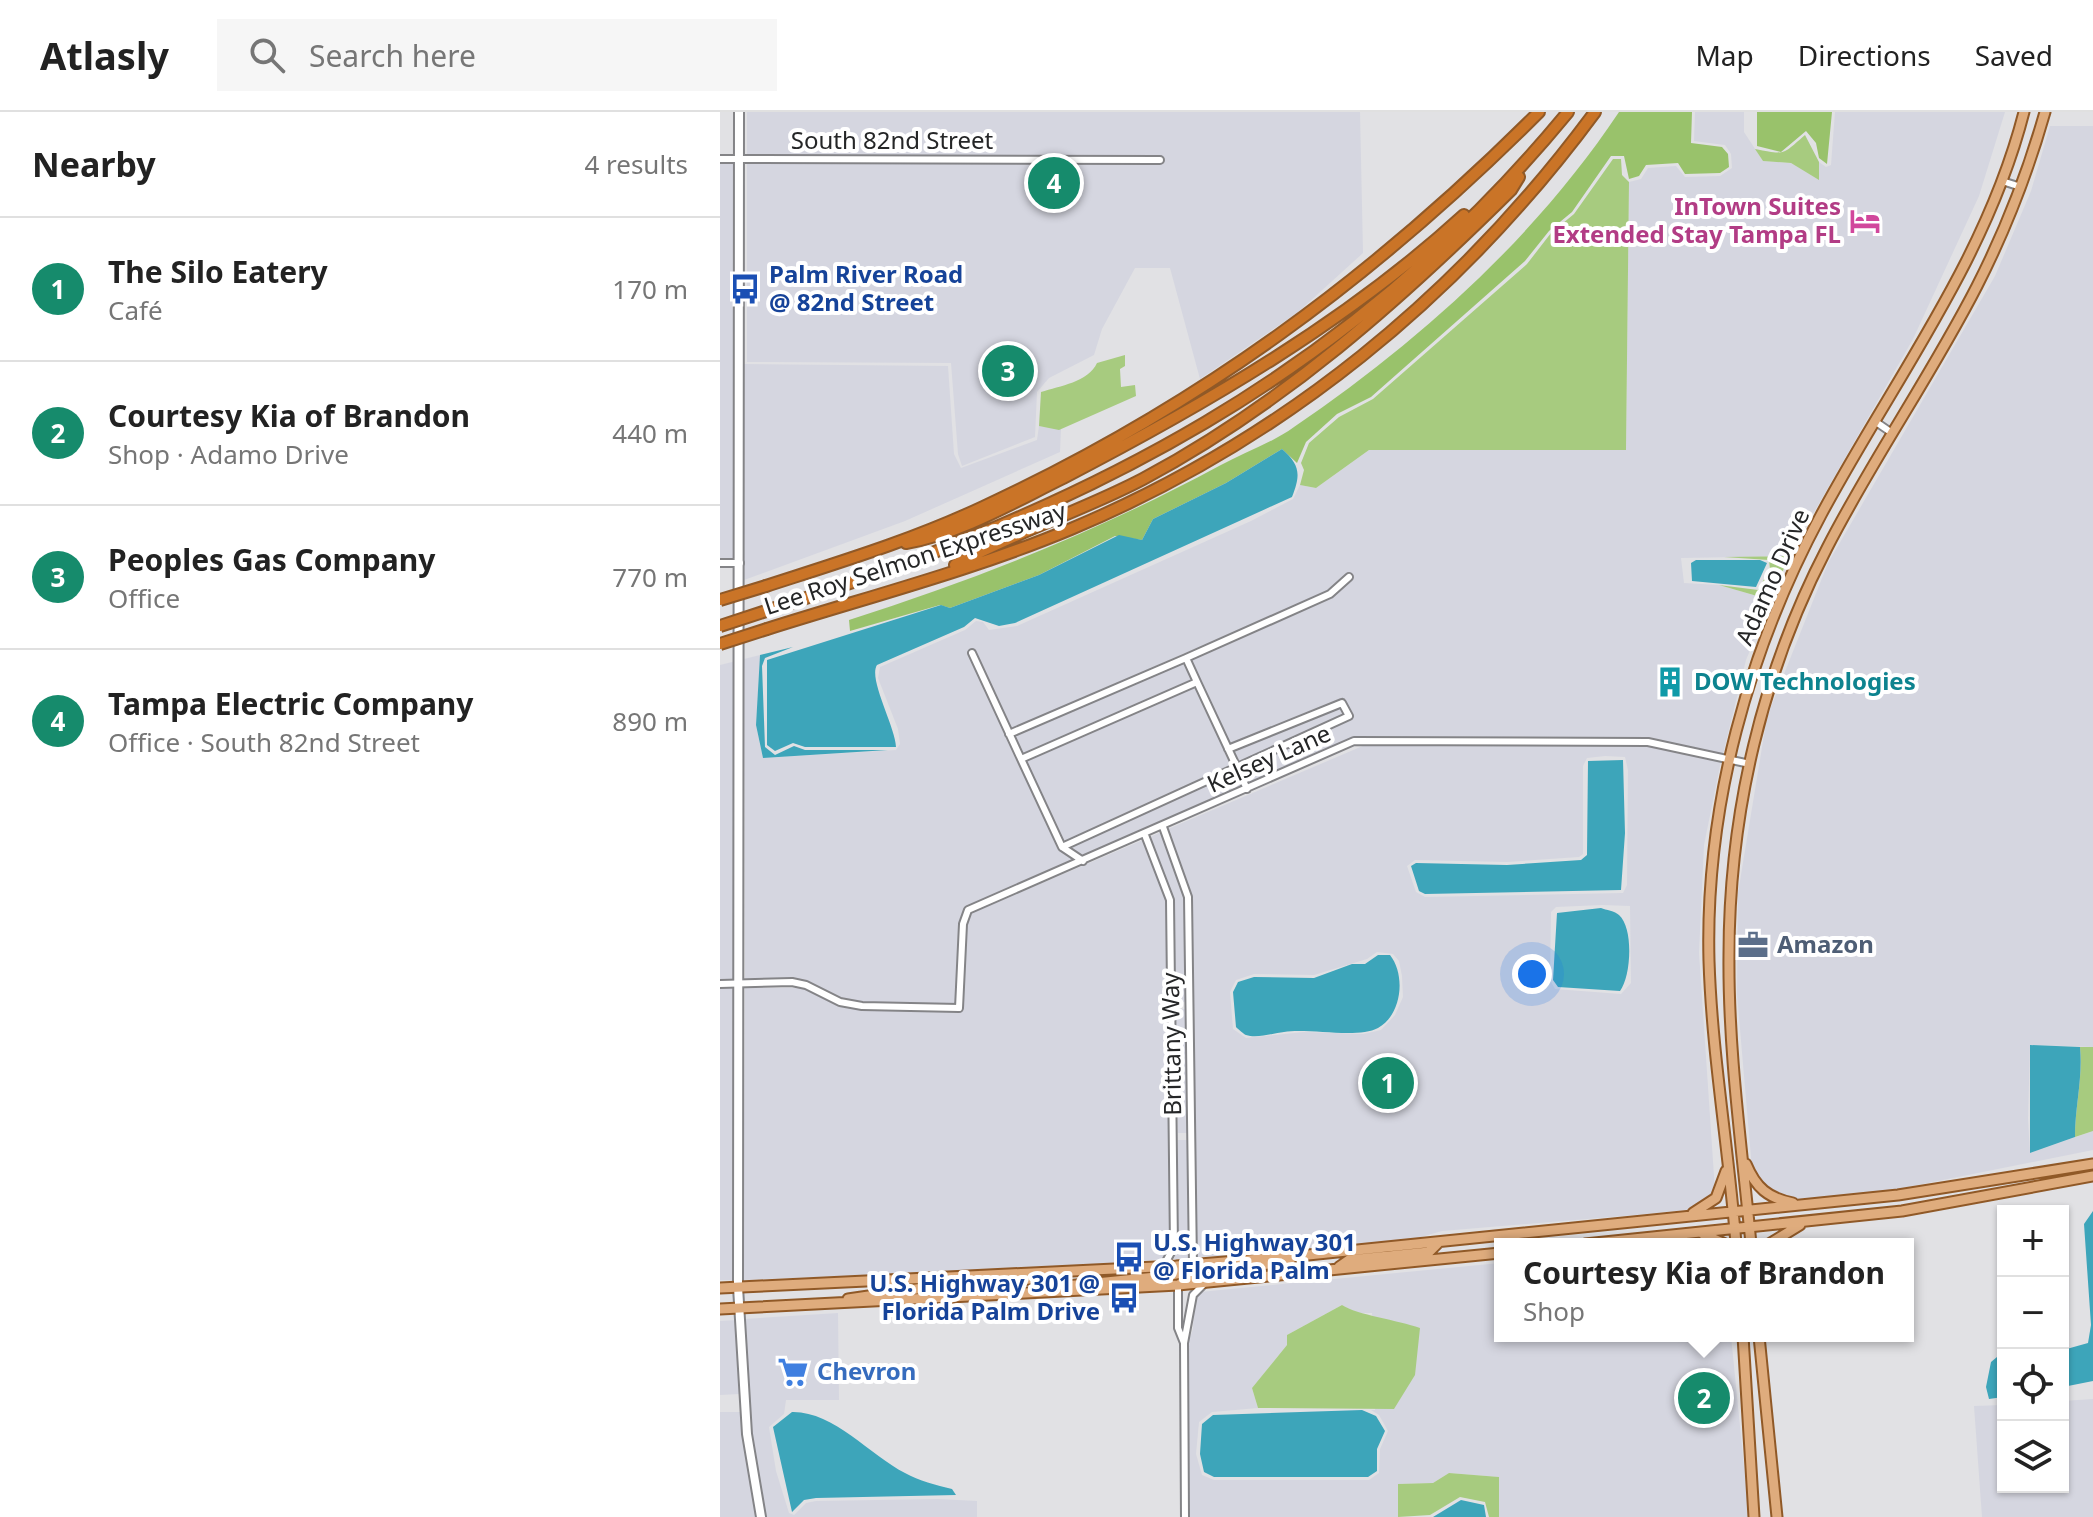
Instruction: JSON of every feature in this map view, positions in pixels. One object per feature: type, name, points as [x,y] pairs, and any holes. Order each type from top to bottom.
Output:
[{"type":"highway","name":"Lee Roy Selmon Expressway","points":[[720,600],[887,547],[983,507],[1158,417],[1224,375],[1377,262],[1443,205],[1539,112]]},
{"type":"highway","points":[[720,626],[908,565],[1000,528],[1099,482],[1198,429],[1281,377],[1400,285],[1510,180],[1568,112]]},
{"type":"highway","name":"Lee Roy Selmon Expressway","points":[[720,644],[1037,543],[1148,494],[1222,454],[1297,407],[1379,344],[1455,277],[1533,192],[1595,112]]},
{"type":"highway","points":[[944,574],[961,562],[1142,479],[1210,440],[1305,376],[1442,258],[1511,190],[1533,155]]},
{"type":"highway","points":[[887,547],[920,541],[1031,494],[1200,403],[1365,295],[1498,184],[1510,180]]},
{"type":"main road","name":"Adamo Drive","points":[[1735,1238],[1712,1017],[1709,943],[1712,872],[1731,759],[1752,677],[1781,600],[1822,512],[1958,279],[2002,181],[2024,112]]},
{"type":"main road","name":"Adamo Drive","points":[[1750,1238],[1729,954],[1732,877],[1750,764],[1772,680],[1799,608],[1843,516],[1977,287],[2021,187],[2045,112]]},
{"type":"main road","points":[[1743,1157],[1761,1190],[1777,1200],[1804,1205]]},
{"type":"main road","points":[[720,1288],[1163,1267],[1308,1255],[1961,1187],[2093,1164]]},
{"type":"main road","points":[[1684,1217],[1713,1201],[1728,1168]]},
{"type":"main road","points":[[1640,1238],[1918,1209],[2093,1176]]},
{"type":"main road","points":[[1779,1238],[1807,1221]]},
{"type":"main road","points":[[1695,1232],[1710,1238]]},
{"type":"main road","points":[[1336,1269],[1349,1260],[1429,1252],[1439,1242]]},
{"type":"main road","points":[[720,1309],[1178,1285],[1494,1254]]},
{"type":"main road","points":[[1178,1285],[1198,1274],[1246,1270],[1308,1255]]},
{"type":"main road","points":[[1021,1294],[1076,1282],[1166,1276],[1181,1273],[1193,1265]]},
{"type":"main road","points":[[952,1298],[967,1288],[1079,1271]]},
{"type":"main road","points":[[830,1304],[860,1296],[923,1288],[953,1277]]},
{"type":"main road","points":[[1743,1342],[1754,1517]]},
{"type":"main road","points":[[1760,1342],[1777,1517]]},
{"type":"street","points":[[739,112],[741,984],[738,1287],[747,1434],[761,1517]]},
{"type":"street","name":"South 82nd Street","points":[[720,159],[1160,160]]},
{"type":"street","points":[[2002,181],[2021,187]]},
{"type":"street","points":[[1876,422],[1892,433]]},
{"type":"street","points":[[720,563],[740,563]]},
{"type":"street","points":[[1009,734],[1330,594],[1349,577]]},
{"type":"street","points":[[972,653],[1062,847],[1084,861]]},
{"type":"street","points":[[1186,658],[1247,789]]},
{"type":"street","points":[[1021,759],[1197,682]]},
{"type":"street","points":[[1062,847],[1349,716],[1342,703],[1228,749]]},
{"type":"street","name":"Kelsey Lane","points":[[741,984],[806,985],[840,1002],[862,1006],[959,1008],[963,924],[968,910],[1354,741],[1648,742],[1750,764]]},
{"type":"street","name":"Brittany Way","points":[[1163,827],[1188,897],[1193,1265]]},
{"type":"street","name":"Brittany Way","points":[[1145,835],[1170,900],[1174,1247],[1163,1267]]},
{"type":"street","points":[[720,984],[741,984]]},
{"type":"street","points":[[1171,1006],[1189,1006]]},
{"type":"street","points":[[1174,1137],[1191,1136]]},
{"type":"street","points":[[1185,1517],[1184,1343],[1193,1295],[1207,1282]]},
{"type":"street","points":[[1178,1285],[1178,1328],[1184,1343]]},
{"type":"shaded area","points":[[747,112],[1360,112],[1363,253],[1297,313],[1200,379],[1170,268],[1135,268],[1102,329],[1094,355],[1049,378],[1037,392],[1035,437],[962,466],[958,454],[951,363],[747,362]]},
{"type":"shaded area","points":[[1695,112],[1744,112],[1744,132],[1763,161],[1791,163],[1818,179],[1819,162],[1826,167],[1831,165],[1835,112],[2005,112],[1979,196],[1913,339],[1789,556],[1681,558],[1684,583],[1719,585],[1771,600],[1746,660],[1723,754],[1648,738],[1354,737],[1249,784],[1242,769],[1350,720],[1352,715],[1346,702],[1340,700],[1230,744],[1191,660],[1332,597],[1354,578],[1349,573],[1328,591],[1011,729],[973,649],[967,652],[1057,846],[1076,860],[964,909],[959,924],[955,1004],[862,1002],[841,999],[807,981],[745,981],[744,659],[760,655],[756,725],[763,758],[896,750],[900,744],[898,729],[878,678],[880,667],[965,630],[976,621],[983,622],[989,630],[1017,626],[1251,521],[1293,499],[1300,485],[1316,488],[1369,450],[1626,450],[1629,182],[1641,179],[1648,168],[1676,166],[1685,177],[1720,176],[1732,168],[1731,154],[1725,145],[1694,141]]},
{"type":"shaded area","points":[[2050,126],[2093,126],[2093,1047],[2030,1045],[2028,1119],[2030,1153],[2093,1131],[2093,1150],[1888,1191],[1794,1200],[1764,1188],[1752,1169],[1737,994],[1738,893],[1767,717],[1828,563],[1995,276],[2031,191]]},
{"type":"shaded area","points":[[720,163],[735,163],[736,559],[720,559]]},
{"type":"shaded area","points":[[744,364],[948,366],[954,454],[961,468],[1037,440],[1039,426],[1061,429],[1060,452],[905,521],[744,580]]},
{"type":"shaded area","points":[[736,661],[737,981],[720,981],[720,665]]},
{"type":"shaded area","points":[[1184,663],[1192,681],[1023,754],[1014,736]]},
{"type":"shaded area","points":[[1195,687],[1231,765],[1064,842],[1026,761]]},
{"type":"shaded area","points":[[1340,708],[1343,715],[1239,762],[1233,751]]},
{"type":"shaded area","points":[[1365,745],[1647,745],[1721,761],[1704,845],[1699,953],[1715,1191],[1710,1199],[1694,1209],[1442,1231],[1404,1242],[1197,1257],[1192,897],[1168,829]],"holes":[[[1625,757],[1628,770],[1627,885],[1623,893],[1425,897],[1416,892],[1407,866],[1415,860],[1507,862],[1579,857],[1583,854],[1583,766],[1587,758]],[[1630,906],[1631,983],[1621,994],[1555,989],[1550,980],[1551,912],[1556,907]],[[1377,952],[1393,954],[1399,961],[1402,976],[1403,997],[1395,1015],[1381,1030],[1363,1034],[1304,1032],[1246,1038],[1233,1029],[1230,992],[1236,980],[1254,974],[1314,975],[1367,959]]]},
{"type":"shaded area","points":[[1235,772],[1242,787],[1084,857],[1069,847]]},
{"type":"shaded area","points":[[1161,832],[1184,897],[1185,1002],[1175,1002],[1174,900],[1150,837]]},
{"type":"shaded area","points":[[1143,840],[1166,901],[1170,1246],[1164,1259],[1046,1268],[743,1280],[745,988],[805,988],[838,1005],[861,1009],[963,1011],[967,925],[972,913]]},
{"type":"shaded area","points":[[720,988],[737,988],[735,1280],[720,1280]]},
{"type":"shaded area","points":[[1175,1009],[1185,1009],[1187,1133],[1178,1133]]},
{"type":"shaded area","points":[[1178,1140],[1187,1140],[1189,1258],[1174,1259],[1178,1246]]},
{"type":"shaded area","points":[[1494,1264],[1494,1342],[1732,1342],[1749,1517],[1499,1517],[1499,1477],[1449,1473],[1433,1483],[1398,1484],[1398,1517],[1189,1517],[1188,1343],[1193,1329],[1194,1305],[1200,1292]],"holes":[[[1342,1305],[1355,1313],[1372,1313],[1375,1410],[1371,1410],[1379,1415],[1388,1431],[1380,1449],[1379,1473],[1369,1480],[1214,1480],[1202,1475],[1196,1454],[1199,1422],[1212,1412],[1258,1408],[1252,1388],[1287,1345],[1287,1335]]]},
{"type":"shaded area","points":[[838,1313],[839,1400],[786,1400],[784,1414],[769,1427],[776,1471],[789,1513],[794,1515],[806,1503],[816,1501],[938,1499],[977,1501],[977,1517],[765,1517],[751,1434],[744,1319]]},
{"type":"shaded area","points":[[736,1320],[739,1394],[720,1395],[720,1321]]},
{"type":"shaded area","points":[[2093,1399],[2093,1517],[1982,1517],[1974,1406],[1997,1405],[1997,1493],[2069,1493],[2069,1401]]},
{"type":"shaded area","points":[[720,1412],[741,1412],[757,1517],[720,1517]]},
{"type":"green space","points":[[1619,112],[1692,112],[1691,143],[1722,147],[1728,154],[1729,167],[1720,173],[1685,174],[1678,163],[1646,165],[1639,176],[1629,179],[1624,156],[1611,156],[1572,212],[1549,231],[1525,261],[1371,397],[1337,414],[1306,442],[1297,463],[1282,449],[1226,483],[1153,519],[1142,540],[1115,536],[1039,575],[950,608],[940,605],[850,631],[849,620],[944,588],[1084,532],[1294,427],[1386,360],[1472,285],[1550,202]]},
{"type":"green space","points":[[1757,112],[1832,112],[1827,164],[1819,158],[1816,143],[1806,131],[1781,152],[1757,146]]},
{"type":"green space","points":[[1805,135],[1819,162],[1819,180],[1791,163],[1763,161],[1755,149],[1783,152]]},
{"type":"green space","points":[[1613,159],[1621,159],[1622,175],[1629,182],[1626,450],[1369,450],[1316,488],[1300,485],[1304,470],[1301,463],[1309,443],[1339,417],[1373,399],[1527,264],[1551,233],[1574,214]]},
{"type":"green space","points":[[1125,355],[1125,366],[1120,369],[1121,387],[1135,385],[1136,396],[1059,430],[1039,426],[1041,392],[1087,375],[1097,363]]},
{"type":"green space","points":[[1789,556],[1771,600],[1719,585],[1758,590],[1770,569],[1769,560],[1724,557]]},
{"type":"green space","points":[[2080,1047],[2093,1047],[2093,1131],[2075,1137],[2080,1070]]},
{"type":"green space","points":[[1342,1305],[1357,1312],[1420,1328],[1415,1375],[1394,1409],[1258,1408],[1252,1388],[1287,1345],[1287,1335]]},
{"type":"green space","points":[[1449,1473],[1499,1477],[1499,1517],[1489,1517],[1485,1502],[1460,1497],[1430,1515],[1398,1517],[1398,1484],[1433,1483]]},
{"type":"water","points":[[1282,449],[1297,470],[1292,497],[1015,623],[999,626],[975,618],[964,627],[877,665],[876,681],[896,747],[805,747],[793,743],[775,751],[767,745],[767,660],[941,605],[950,608],[1039,575],[1119,535],[1142,540],[1153,519],[1226,483]]},
{"type":"water","points":[[1696,560],[1760,560],[1767,563],[1756,587],[1692,581],[1691,563]]},
{"type":"water","points":[[793,647],[765,658],[762,666],[765,747],[775,755],[794,746],[805,750],[888,750],[763,758],[756,725],[760,655]]},
{"type":"water","points":[[1623,760],[1625,833],[1621,890],[1425,894],[1419,891],[1411,866],[1416,863],[1507,865],[1581,860],[1587,855],[1588,761]]},
{"type":"water","points":[[1601,908],[1619,915],[1627,930],[1629,953],[1624,984],[1620,991],[1558,987],[1553,980],[1557,913]]},
{"type":"water","points":[[1378,955],[1390,955],[1400,983],[1397,1004],[1386,1022],[1378,1028],[1358,1033],[1294,1031],[1255,1036],[1245,1035],[1236,1027],[1233,992],[1238,982],[1254,977],[1314,978],[1352,964],[1365,964]]},
{"type":"water","points":[[2030,1045],[2080,1047],[2081,1058],[2075,1137],[2030,1153]]},
{"type":"water","points":[[2093,1211],[2093,1381],[2069,1386],[2069,1348],[2088,1343],[2091,1325],[2084,1224]]},
{"type":"water","points":[[1997,1357],[1997,1398],[1989,1399],[1986,1387],[1991,1362]]},
{"type":"water","points":[[1362,1410],[1376,1416],[1385,1431],[1377,1449],[1377,1471],[1368,1477],[1214,1477],[1204,1472],[1200,1454],[1202,1424],[1213,1415]]},
{"type":"water","points":[[792,1412],[807,1414],[837,1426],[905,1473],[952,1489],[956,1495],[816,1498],[804,1500],[792,1512],[773,1427]]},
{"type":"water","points":[[1461,1500],[1484,1505],[1486,1517],[1433,1517]]},
{"type":"place","name":"Tampa Electric Company","points":[[1054,183]]},
{"type":"place","name":"InTown Suites Extended Stay Tampa FL","points":[[1865,221]]},
{"type":"place","name":"Palm River Road @ 82nd Street","points":[[745,289]]},
{"type":"place","name":"Peoples Gas Company","points":[[1008,371]]},
{"type":"place","name":"DOW Technologies","points":[[1670,682]]},
{"type":"place","name":"Amazon","points":[[1753,945]]},
{"type":"place","name":"The Silo Eatery","points":[[1388,1083]]},
{"type":"place","name":"U.S. Highway 301 @ Florida Palm","points":[[1129,1257]]},
{"type":"place","name":"U.S. Highway 301 @ Florida Palm Drive","points":[[1124,1298]]},
{"type":"place","name":"Chevron","points":[[793,1372]]},
{"type":"place","name":"Courtesy Kia of Brandon","points":[[1704,1398]]}]
